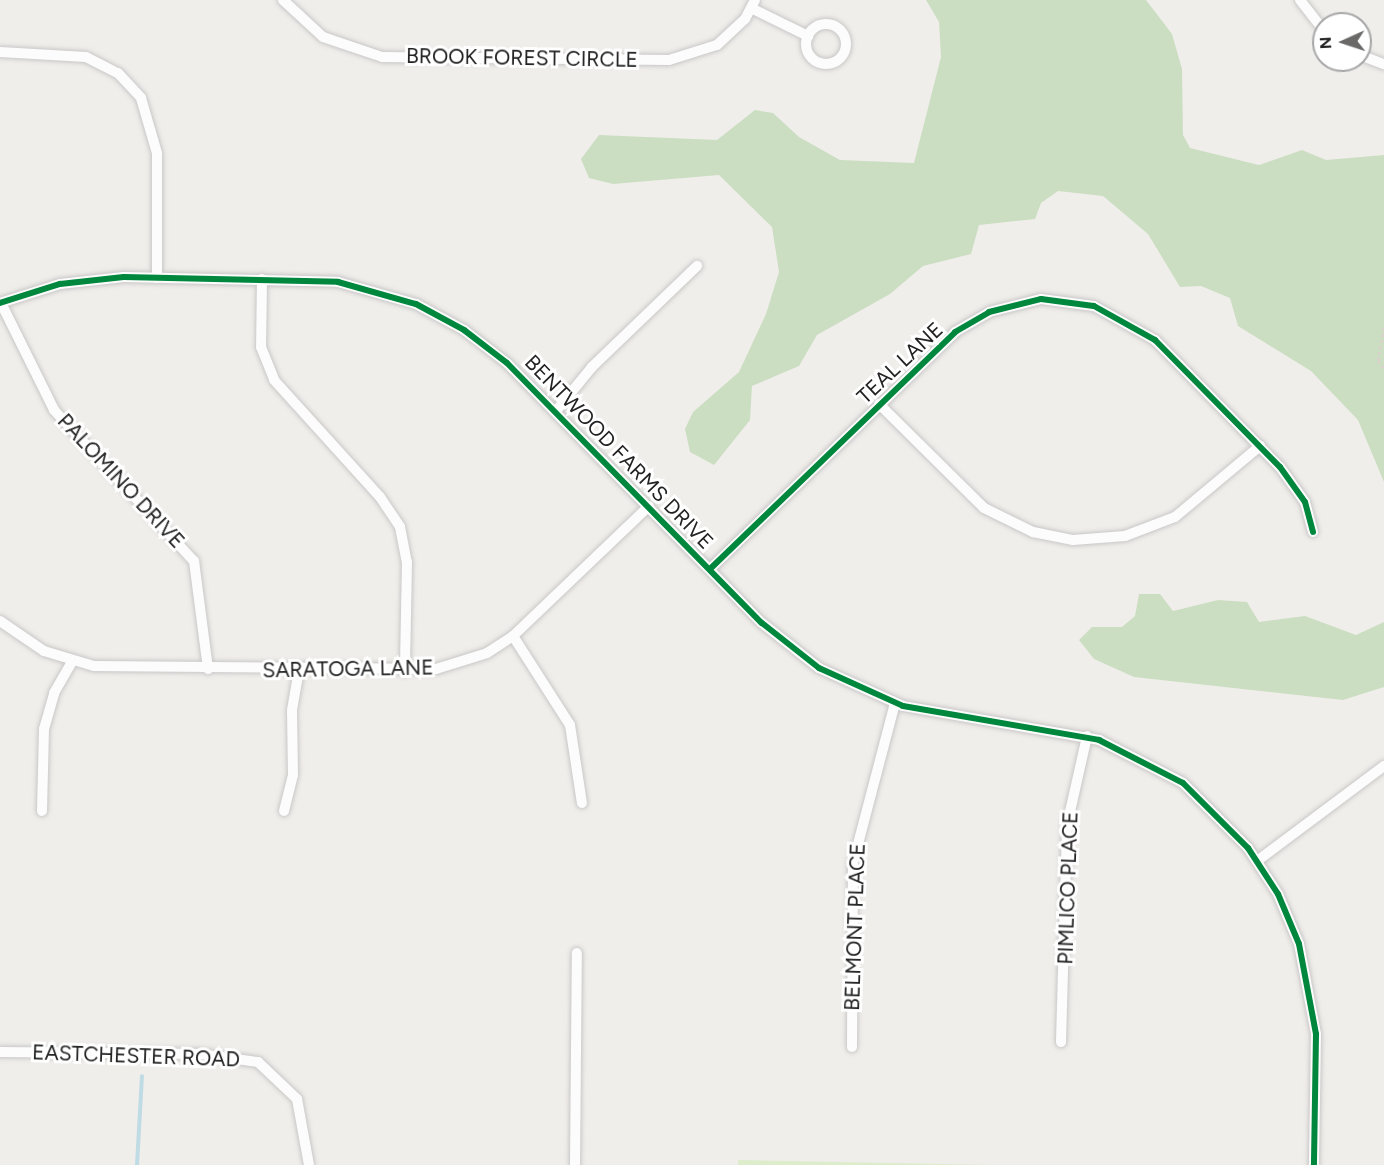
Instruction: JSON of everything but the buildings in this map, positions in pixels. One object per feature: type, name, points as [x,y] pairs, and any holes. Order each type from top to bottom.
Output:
[{"type":"street","name":"BROOK FOREST CIRCLE","points":[[283,0],[323,37],[382,57],[677,59],[717,45],[753,4]]},
{"type":"street","points":[[1300,0],[1312,16]]},
{"type":"street","points":[[753,4],[808,36]]},
{"type":"street","points":[[0,52],[86,57],[118,73],[141,98],[157,153],[157,278]]},
{"type":"street","points":[[556,411],[592,368],[697,266]]},
{"type":"street","name":"BENTWOOD FARMS DRIVE","points":[[0,303],[71,282],[157,278],[338,282],[416,304],[485,344],[556,411],[790,648],[835,678],[895,703],[938,715],[1087,736],[1183,783],[1224,821],[1257,861],[1289,916],[1309,980],[1316,1043],[1314,1165]]},
{"type":"street","points":[[262,279],[261,347],[274,380],[381,497],[400,527],[407,562],[405,671]]},
{"type":"street","name":"TEAL LANE","points":[[710,569],[879,404],[973,320],[1023,302],[1058,299],[1094,306],[1142,329],[1260,446],[1302,496],[1313,532]]},
{"type":"street","name":"PALOMINO DRIVE","points":[[0,303],[54,410],[194,561],[208,669]]},
{"type":"street","points":[[879,404],[984,508],[1033,532],[1072,540],[1125,536],[1175,517],[1260,446]]},
{"type":"street","name":"SARATOGA LANE","points":[[0,621],[36,647],[72,662],[208,669],[405,671],[471,660],[513,636],[649,506]]},
{"type":"street","points":[[513,636],[570,725],[582,803]]},
{"type":"street","points":[[42,811],[44,729],[54,693],[72,662]]},
{"type":"street","points":[[284,811],[293,776],[292,710],[299,670]]},
{"type":"street","name":"BELMONT PLACE","points":[[852,1047],[853,863],[895,703]]},
{"type":"street","name":"PIMLICO PLACE","points":[[1061,1042],[1067,825],[1087,736]]},
{"type":"street","points":[[1257,861],[1384,766]]},
{"type":"street","points":[[575,1165],[577,953]]},
{"type":"street","name":"EASTCHESTER ROAD","points":[[0,1052],[200,1054],[258,1062],[297,1099],[309,1165]]},
{"type":"path","points":[[1384,328],[1378,361],[1384,369]]},
{"type":"green space","points":[[926,0],[1146,0],[1172,34],[1182,69],[1183,135],[1190,148],[1259,165],[1302,150],[1326,160],[1384,155],[1384,482],[1358,420],[1311,371],[1238,326],[1230,298],[1201,286],[1180,287],[1148,234],[1103,196],[1058,191],[1041,203],[1035,219],[979,225],[971,254],[923,266],[890,294],[817,335],[799,366],[752,386],[750,420],[714,465],[690,452],[685,429],[693,412],[739,372],[766,314],[779,272],[772,227],[719,175],[613,184],[589,178],[581,159],[599,135],[717,140],[755,110],[773,113],[799,137],[840,160],[914,163],[941,57],[939,22]]},
{"type":"green space","points":[[1139,594],[1160,594],[1173,611],[1218,600],[1247,602],[1259,622],[1305,616],[1356,635],[1384,622],[1384,687],[1343,700],[1134,677],[1094,659],[1079,640],[1092,627],[1122,627],[1135,616]]},
{"type":"green space","points":[[738,1160],[995,1165],[738,1165]]},
{"type":"waterway","points":[[137,1165],[142,1076]]},
{"type":"cycle path","points":[[0,303],[60,284],[124,277],[338,282],[416,304],[464,330],[507,363],[762,623],[819,668],[903,706],[1099,740],[1183,783],[1248,848],[1278,894],[1299,944],[1316,1034],[1314,1165]]},
{"type":"cycle path","points":[[710,569],[955,332],[989,312],[1041,299],[1094,306],[1155,340],[1280,467],[1305,502],[1313,532]]}]
